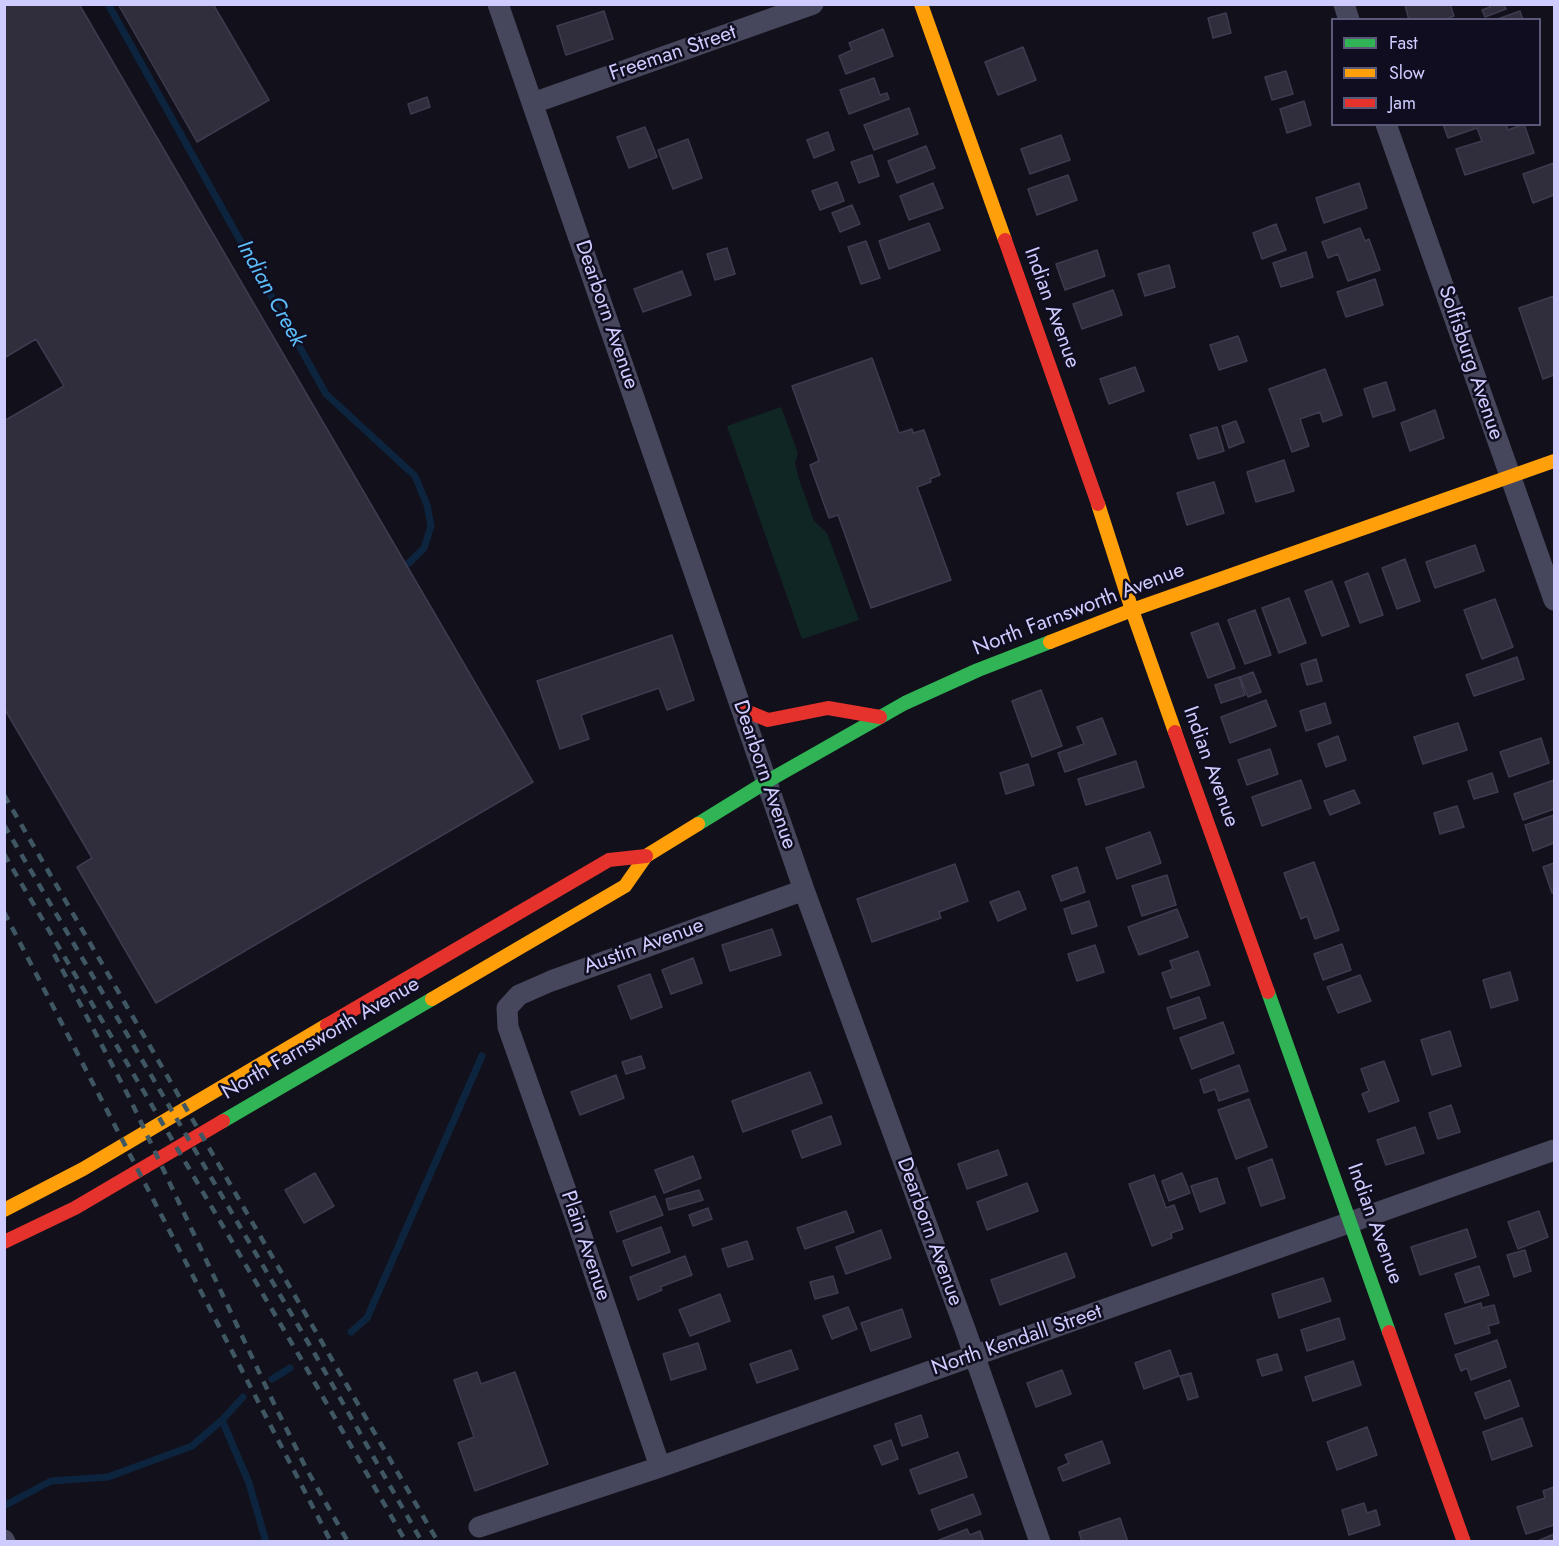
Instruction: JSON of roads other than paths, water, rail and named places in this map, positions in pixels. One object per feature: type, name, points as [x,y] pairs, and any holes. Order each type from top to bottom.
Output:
[{"type":"main road","name":"Indian Avenue","points":[[921,4],[1100,511],[1132,610],[1464,1542]]},
{"type":"main road","name":"North Farnsworth Avenue","points":[[4,1242],[75,1208],[625,886],[646,856],[766,782],[905,703],[978,670],[1132,610],[1554,461]]},
{"type":"main road","points":[[741,710],[768,720],[828,708],[880,717]]},
{"type":"main road","name":"North Farnsworth Avenue","points":[[4,1210],[83,1169],[609,860],[646,856]]},
{"type":"street","name":"Dearborn Avenue","points":[[498,4],[804,890],[975,1356],[1040,1542]]},
{"type":"street","name":"Freeman Street","points":[[533,102],[813,4]]},
{"type":"street","name":"Solfisburg Avenue","points":[[1387,126],[1554,600]]},
{"type":"street","name":"Austin Avenue","points":[[508,1027],[507,1008],[519,995],[551,981],[804,890]]},
{"type":"street","name":"Plain Avenue","points":[[508,1027],[660,1467]]},
{"type":"street","name":"North Kendall Street","points":[[479,1527],[660,1467],[1554,1150]]},
{"type":"waterway","name":"Indian Creek","points":[[108,4],[326,394],[415,476],[427,505],[431,526],[424,548],[409,563]]},
{"type":"waterway","points":[[351,1332],[367,1318],[482,1056]]},
{"type":"waterway","points":[[272,1379],[290,1368]]},
{"type":"waterway","points":[[4,1506],[51,1481],[108,1477],[192,1446],[222,1420],[243,1397]]},
{"type":"waterway","points":[[222,1420],[249,1483],[266,1542]]},
{"type":"railway","points":[[4,795],[438,1542]]},
{"type":"railway","points":[[4,825],[316,1356],[422,1542]]},
{"type":"railway","points":[[4,854],[406,1542]]},
{"type":"railway","points":[[4,912],[331,1542]]},
{"type":"railway","points":[[54,954],[130,1099],[277,1410],[306,1468],[348,1542]]}]
